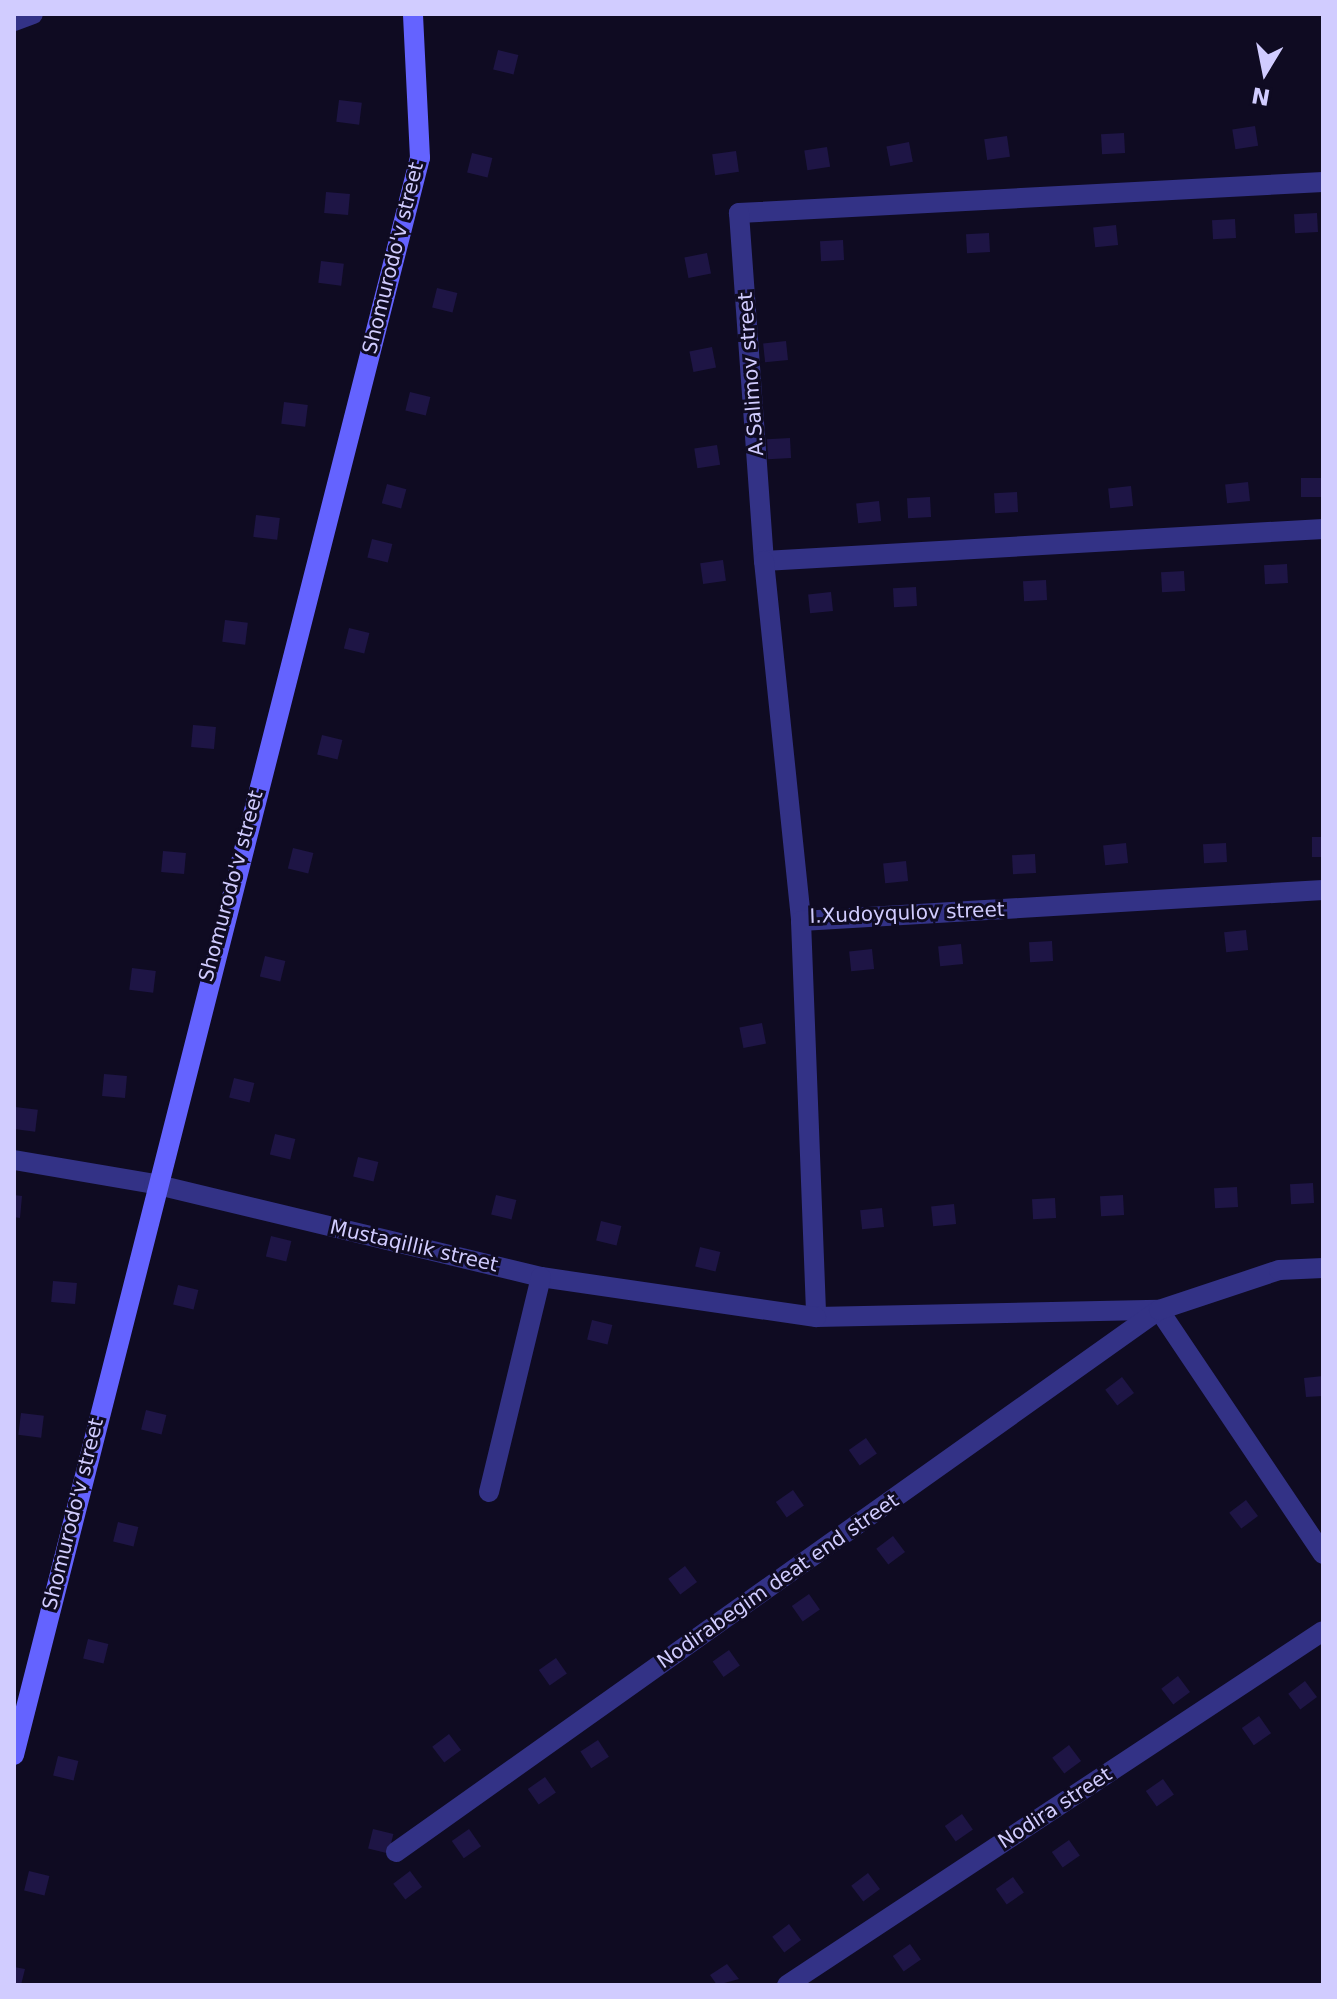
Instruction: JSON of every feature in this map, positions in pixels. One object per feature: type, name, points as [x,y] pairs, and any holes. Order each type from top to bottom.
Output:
[{"type":"street","points":[[14,21],[33,14]]},
{"type":"street","name":"Shomurodo'v street","points":[[14,1755],[154,1184],[420,158],[413,14]]},
{"type":"street","name":"A.Salimov street","points":[[764,561],[739,213],[1323,182]]},
{"type":"street","points":[[764,561],[1323,529]]},
{"type":"street","name":"I.Хudoyqulov street","points":[[764,561],[801,921],[1323,890]]},
{"type":"street","points":[[801,921],[816,1317]]},
{"type":"street","name":"Mustaqillik street","points":[[14,1160],[154,1184],[541,1277],[816,1317],[1159,1310]]},
{"type":"street","points":[[1323,1268],[1279,1270],[1159,1310],[1323,1554]]},
{"type":"street","points":[[489,1492],[541,1277]]},
{"type":"street","name":"Nodirabegim deat end street","points":[[396,1852],[1159,1310]]},
{"type":"street","name":"Nodira street","points":[[787,1985],[1323,1631]]},
{"type":"building","points":[[498,50],[518,55],[514,74],[493,69]]},
{"type":"building","points":[[339,100],[362,103],[359,125],[336,122]]},
{"type":"building","points":[[1255,126],[1258,146],[1235,149],[1232,130]]},
{"type":"building","points":[[1124,133],[1125,153],[1102,154],[1101,134]]},
{"type":"building","points":[[1007,136],[1010,157],[987,160],[984,139]]},
{"type":"building","points":[[909,142],[913,162],[890,166],[886,146]]},
{"type":"building","points":[[827,147],[830,167],[807,170],[804,151]]},
{"type":"building","points":[[736,151],[739,172],[715,175],[712,154]]},
{"type":"building","points":[[472,153],[492,158],[488,177],[467,172]]},
{"type":"building","points":[[326,192],[350,194],[348,215],[324,213]]},
{"type":"building","points":[[1317,213],[1318,232],[1295,233],[1294,214]]},
{"type":"building","points":[[1235,219],[1236,238],[1213,239],[1212,220]]},
{"type":"building","points":[[1116,225],[1118,245],[1095,247],[1093,227]]},
{"type":"building","points":[[989,233],[990,252],[967,253],[966,234]]},
{"type":"building","points":[[843,240],[844,260],[821,261],[820,241]]},
{"type":"building","points":[[707,253],[711,274],[688,278],[684,257]]},
{"type":"building","points":[[321,261],[344,264],[341,286],[318,283]]},
{"type":"building","points":[[437,288],[457,293],[453,312],[432,307]]},
{"type":"building","points":[[786,341],[788,360],[765,362],[763,343]]},
{"type":"building","points":[[712,347],[716,368],[693,372],[689,351]]},
{"type":"building","points":[[410,392],[430,397],[426,416],[405,410]]},
{"type":"building","points":[[284,402],[308,405],[305,427],[281,424]]},
{"type":"building","points":[[790,438],[791,458],[768,459],[767,439]]},
{"type":"building","points":[[717,445],[720,465],[697,468],[694,449]]},
{"type":"building","points":[[1301,478],[1323,478],[1323,497],[1301,497]]},
{"type":"building","points":[[1248,482],[1250,501],[1227,503],[1225,484]]},
{"type":"building","points":[[387,484],[406,489],[401,508],[382,503]]},
{"type":"building","points":[[1131,486],[1133,506],[1110,508],[1108,488]]},
{"type":"building","points":[[1017,492],[1018,512],[995,513],[994,493]]},
{"type":"building","points":[[930,497],[931,517],[908,518],[907,498]]},
{"type":"building","points":[[879,501],[881,521],[858,523],[856,503]]},
{"type":"building","points":[[256,515],[280,518],[277,540],[253,537]]},
{"type":"building","points":[[372,539],[392,544],[388,563],[367,557]]},
{"type":"building","points":[[723,560],[726,581],[703,584],[700,563]]},
{"type":"building","points":[[1287,564],[1288,583],[1265,584],[1264,565]]},
{"type":"building","points":[[1184,571],[1185,591],[1162,592],[1161,572]]},
{"type":"building","points":[[1046,580],[1047,600],[1024,601],[1023,581]]},
{"type":"building","points":[[916,587],[917,606],[894,607],[893,588]]},
{"type":"building","points":[[831,592],[833,611],[810,613],[808,594]]},
{"type":"building","points":[[225,620],[248,623],[245,645],[222,642]]},
{"type":"building","points":[[349,628],[369,633],[364,653],[344,648]]},
{"type":"building","points":[[193,725],[216,727],[214,749],[191,747]]},
{"type":"building","points":[[322,735],[342,740],[338,759],[317,754]]},
{"type":"building","points":[[1312,837],[1323,837],[1323,857],[1312,857]]},
{"type":"building","points":[[1126,843],[1128,863],[1105,865],[1103,845]]},
{"type":"building","points":[[1226,843],[1227,862],[1204,863],[1203,844]]},
{"type":"building","points":[[293,848],[313,853],[308,873],[288,868]]},
{"type":"building","points":[[163,851],[186,853],[184,874],[161,872]]},
{"type":"building","points":[[1035,854],[1036,873],[1013,874],[1012,855]]},
{"type":"building","points":[[906,861],[908,881],[885,883],[883,863]]},
{"type":"building","points":[[1246,930],[1248,950],[1226,952],[1224,932]]},
{"type":"building","points":[[1052,941],[1053,961],[1030,962],[1029,942]]},
{"type":"building","points":[[961,944],[963,964],[940,966],[938,946]]},
{"type":"building","points":[[872,949],[874,969],[851,971],[849,951]]},
{"type":"building","points":[[265,956],[285,961],[280,981],[260,976]]},
{"type":"building","points":[[132,968],[156,971],[153,993],[129,990]]},
{"type":"building","points":[[762,1023],[766,1044],[743,1048],[739,1027]]},
{"type":"building","points":[[104,1074],[127,1076],[125,1098],[102,1096]]},
{"type":"building","points":[[234,1078],[254,1083],[250,1102],[229,1097]]},
{"type":"building","points":[[15,1107],[38,1110],[35,1132],[14,1129]]},
{"type":"building","points":[[275,1134],[295,1139],[290,1159],[270,1154]]},
{"type":"building","points":[[358,1157],[378,1162],[374,1181],[353,1176]]},
{"type":"building","points":[[1313,1183],[1314,1203],[1291,1204],[1290,1184]]},
{"type":"building","points":[[1237,1187],[1238,1207],[1215,1208],[1214,1188]]},
{"type":"building","points":[[14,1195],[22,1196],[20,1218],[14,1217]]},
{"type":"building","points":[[496,1195],[516,1200],[512,1219],[491,1214]]},
{"type":"building","points":[[1123,1195],[1124,1215],[1101,1216],[1100,1196]]},
{"type":"building","points":[[1055,1198],[1056,1218],[1033,1219],[1032,1199]]},
{"type":"building","points":[[954,1204],[956,1224],[933,1226],[931,1206]]},
{"type":"building","points":[[882,1208],[884,1227],[862,1229],[860,1210]]},
{"type":"building","points":[[601,1221],[621,1226],[617,1245],[596,1240]]},
{"type":"building","points":[[271,1236],[291,1241],[286,1261],[266,1256]]},
{"type":"building","points":[[700,1247],[720,1252],[716,1271],[695,1266]]},
{"type":"building","points":[[53,1281],[77,1283],[75,1304],[51,1302]]},
{"type":"building","points":[[178,1285],[198,1290],[194,1309],[173,1304]]},
{"type":"building","points":[[592,1320],[612,1325],[608,1344],[587,1339]]},
{"type":"building","points":[[1323,1376],[1323,1396],[1306,1397],[1304,1378]]},
{"type":"building","points":[[1122,1377],[1134,1393],[1117,1406],[1105,1390]]},
{"type":"building","points":[[146,1410],[166,1415],[162,1434],[141,1429]]},
{"type":"building","points":[[21,1413],[44,1416],[41,1438],[18,1435]]},
{"type":"building","points":[[866,1438],[877,1454],[860,1466],[849,1450]]},
{"type":"building","points":[[793,1490],[804,1506],[787,1518],[776,1502]]},
{"type":"building","points":[[1246,1500],[1258,1516],[1241,1529],[1229,1513]]},
{"type":"building","points":[[118,1522],[138,1527],[134,1546],[113,1541]]},
{"type":"building","points":[[893,1536],[905,1552],[888,1565],[876,1549]]},
{"type":"building","points":[[685,1566],[697,1582],[680,1595],[668,1579]]},
{"type":"building","points":[[809,1594],[820,1610],[803,1622],[792,1606]]},
{"type":"building","points":[[88,1639],[108,1644],[104,1663],[83,1658]]},
{"type":"building","points":[[729,1650],[740,1666],[724,1677],[713,1661]]},
{"type":"building","points":[[556,1658],[567,1674],[550,1686],[539,1670]]},
{"type":"building","points":[[1178,1676],[1190,1692],[1173,1705],[1161,1689]]},
{"type":"building","points":[[1305,1681],[1317,1697],[1300,1710],[1288,1694]]},
{"type":"building","points":[[1259,1716],[1271,1733],[1254,1745],[1242,1728]]},
{"type":"building","points":[[449,1734],[461,1750],[444,1763],[432,1747]]},
{"type":"building","points":[[598,1740],[609,1757],[591,1768],[580,1751]]},
{"type":"building","points":[[1069,1745],[1081,1761],[1064,1774],[1052,1758]]},
{"type":"building","points":[[58,1756],[78,1761],[74,1780],[53,1775]]},
{"type":"building","points":[[545,1777],[556,1793],[539,1805],[528,1789]]},
{"type":"building","points":[[1163,1779],[1174,1795],[1157,1807],[1146,1791]]},
{"type":"building","points":[[962,1814],[973,1830],[956,1842],[945,1826]]},
{"type":"building","points":[[373,1829],[393,1834],[389,1853],[368,1848]]},
{"type":"building","points":[[469,1829],[481,1846],[464,1858],[452,1841]]},
{"type":"building","points":[[1069,1840],[1080,1856],[1063,1868],[1052,1852]]},
{"type":"building","points":[[29,1871],[49,1876],[45,1895],[24,1890]]},
{"type":"building","points":[[410,1871],[422,1887],[405,1900],[393,1884]]},
{"type":"building","points":[[868,1873],[880,1889],[863,1902],[851,1886]]},
{"type":"building","points":[[1013,1877],[1024,1893],[1007,1905],[996,1889]]},
{"type":"building","points":[[789,1924],[801,1940],[784,1953],[772,1937]]},
{"type":"building","points":[[910,1944],[921,1960],[904,1972],[893,1956]]},
{"type":"building","points":[[727,1964],[739,1979],[717,1985],[710,1975]]},
{"type":"building","points":[[14,1967],[25,1969],[21,1985],[14,1985]]}]
